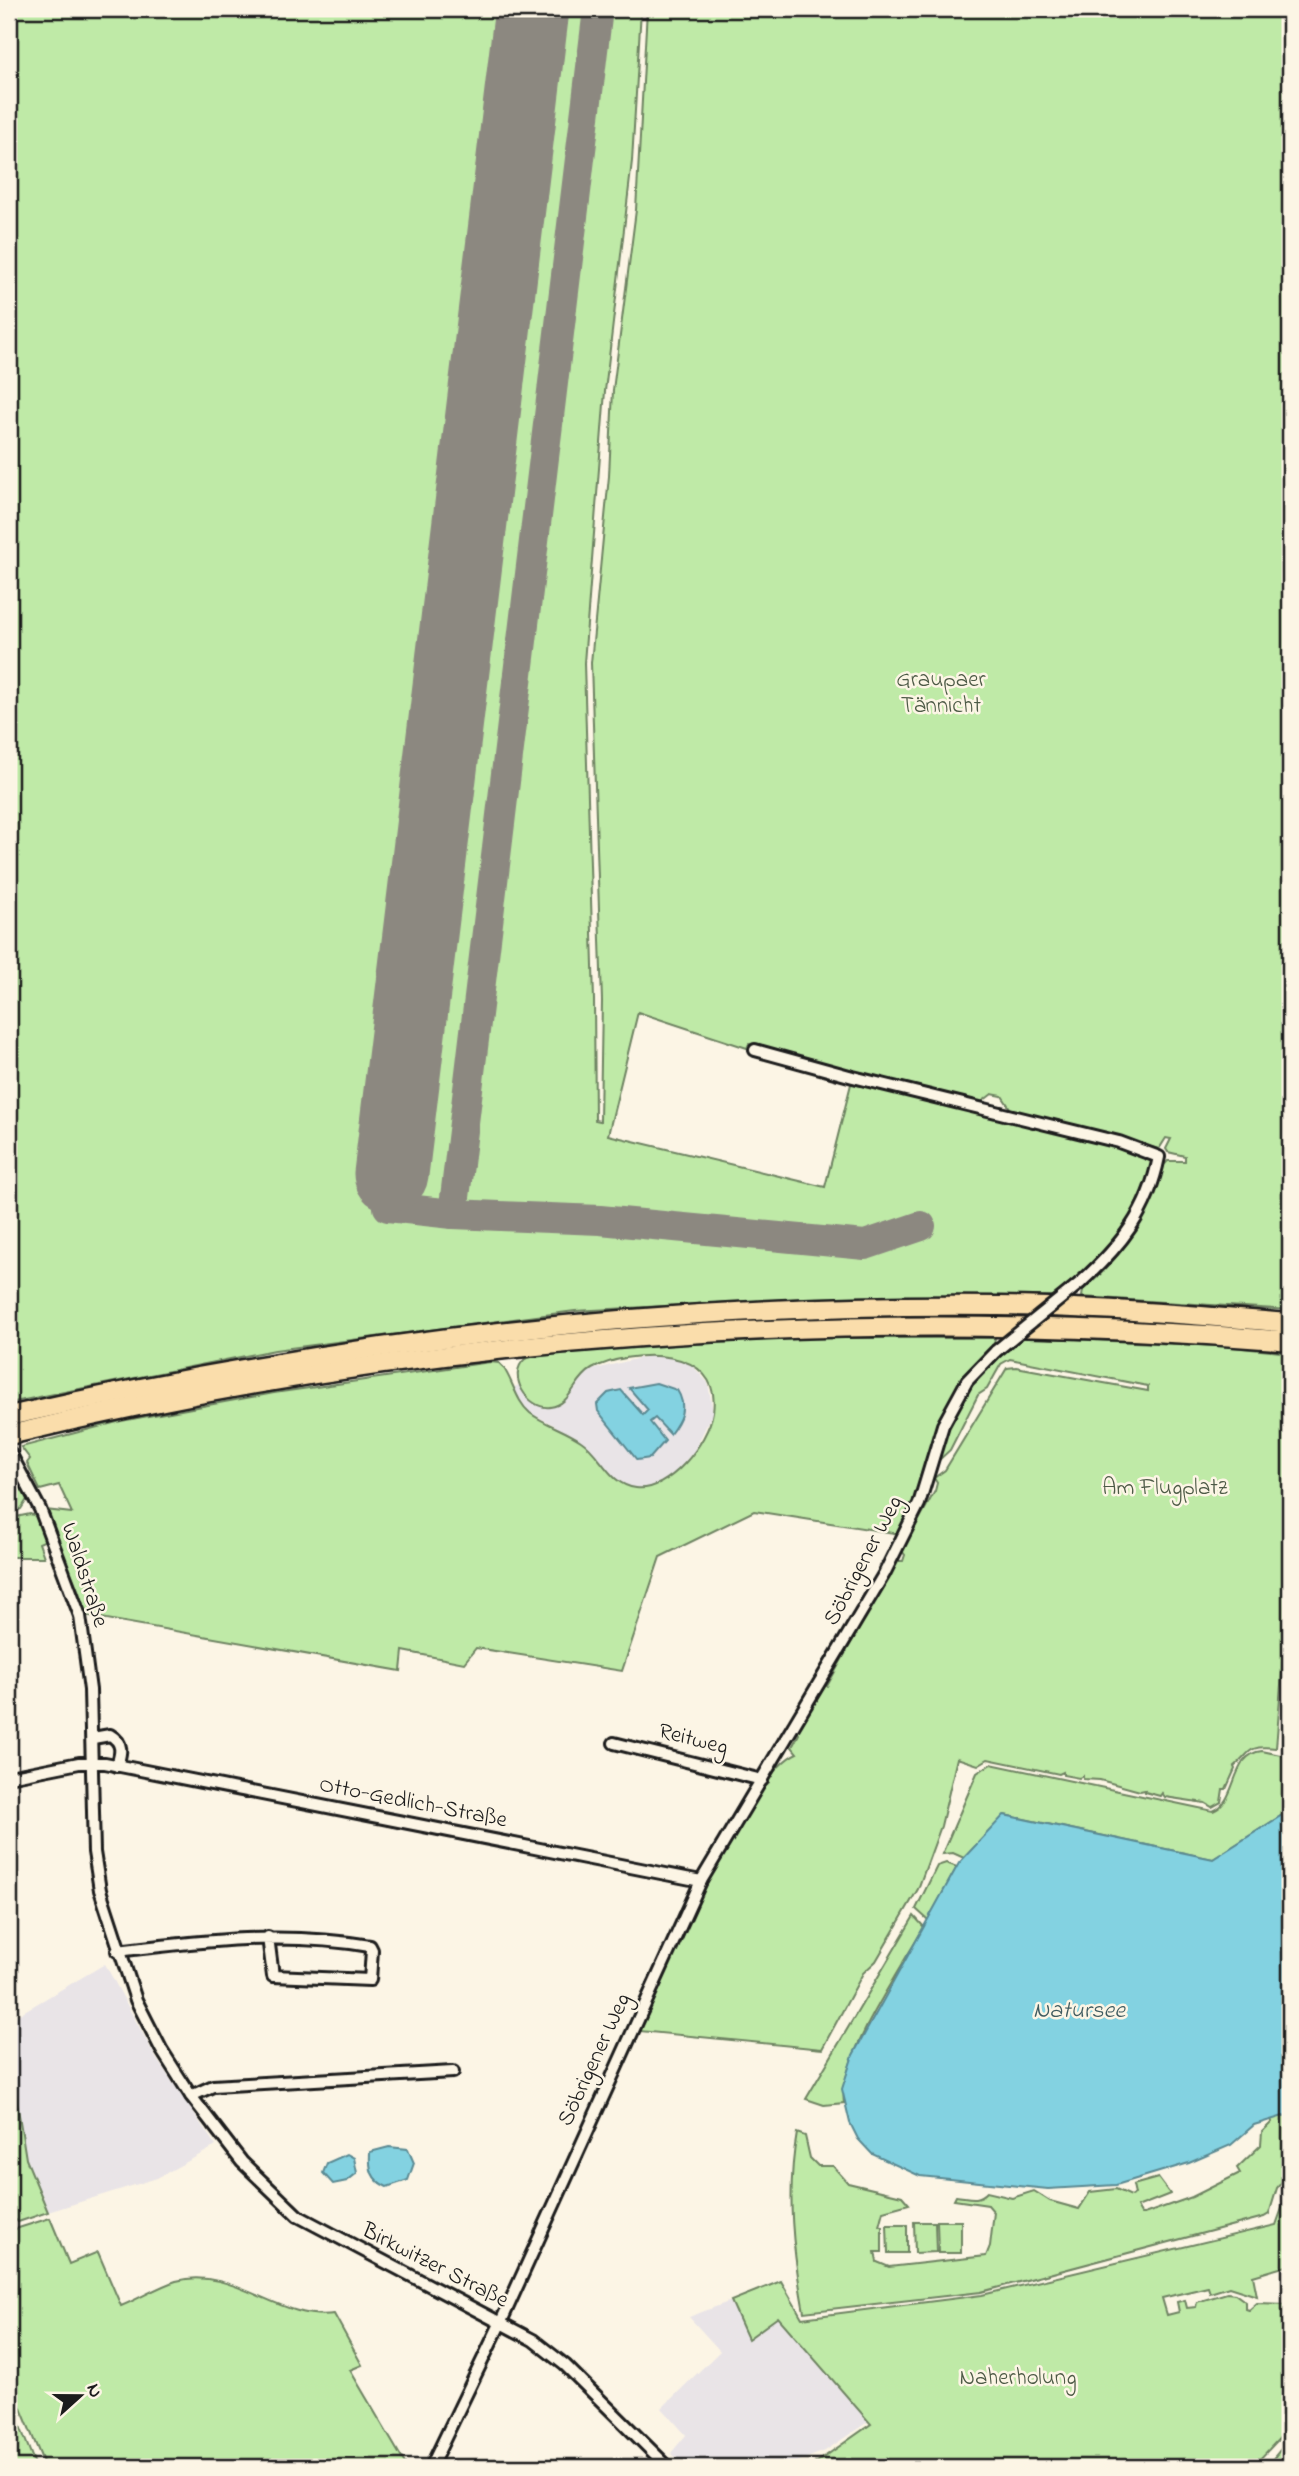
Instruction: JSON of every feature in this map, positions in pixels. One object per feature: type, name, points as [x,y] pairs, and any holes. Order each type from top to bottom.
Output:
[{"type":"highway","points":[[9,1416],[275,1362],[424,1340],[617,1320],[802,1309],[999,1306],[1290,1323]]},
{"type":"highway","points":[[14,1434],[279,1379],[455,1354],[610,1339],[806,1326],[999,1325],[1133,1330],[1290,1341]]},
{"type":"street","name":"Söbrigener Weg","points":[[431,2467],[500,2324],[701,1881],[830,1669],[906,1535],[919,1504],[935,1446],[954,1404],[967,1381],[996,1351],[1080,1283],[1122,1243],[1151,1188],[1159,1157],[1119,1142],[853,1077],[755,1050]]},
{"type":"street","name":"Waldstraße","points":[[9,1451],[40,1509],[74,1595],[84,1639],[93,1762]]},
{"type":"street","points":[[93,1738],[110,1735],[118,1741],[121,1753],[117,1766]]},
{"type":"street","name":"Reitweg","points":[[614,1743],[762,1780]]},
{"type":"street","name":"Otto-Gedlich-Straße","points":[[9,1777],[93,1762],[701,1881]]},
{"type":"street","name":"Birkwitzer Straße","points":[[93,1762],[94,1852],[106,1915],[117,1951],[148,2023],[191,2096],[242,2162],[298,2217],[525,2335],[556,2357],[668,2467]]},
{"type":"street","points":[[117,1951],[268,1937],[299,1937],[370,1947],[370,1980],[368,1983],[273,1976],[268,1937]]},
{"type":"street","points":[[191,2096],[213,2086],[453,2072]]},
{"type":"shaded area","points":[[648,1356],[678,1357],[691,1364],[708,1383],[713,1412],[694,1451],[668,1481],[651,1489],[631,1488],[616,1480],[554,1425],[530,1413],[512,1388],[519,1385],[527,1397],[548,1408],[563,1403],[581,1377],[591,1370]]},
{"type":"shaded area","points":[[105,1964],[156,2058],[216,2146],[157,2178],[48,2212],[26,2159],[12,2081],[9,2020]]},
{"type":"shaded area","points":[[731,2301],[748,2339],[777,2317],[869,2421],[825,2451],[783,2467],[687,2467],[671,2453],[686,2435],[662,2408],[720,2351],[689,2317]]},
{"type":"green space","name":"Graupaer Tännicht","points":[[9,9],[641,9],[632,161],[605,391],[584,663],[595,1120],[600,1121],[602,1001],[591,663],[609,476],[613,390],[636,210],[647,9],[1290,9],[1290,1310],[1082,1297],[1083,1290],[1122,1250],[1142,1218],[1164,1165],[1168,1161],[1185,1161],[1185,1156],[1168,1152],[1166,1149],[1171,1139],[1166,1138],[1159,1149],[1012,1111],[1002,1096],[992,1094],[979,1104],[853,1074],[749,1044],[747,1048],[638,1012],[608,1135],[825,1187],[852,1080],[1143,1152],[1151,1162],[1152,1171],[1147,1189],[1119,1239],[1088,1270],[1054,1296],[809,1298],[575,1311],[275,1350],[9,1403]]},
{"type":"green space","name":"Am Flugplatz","points":[[1023,1337],[1222,1346],[1290,1353],[1290,1634],[1285,1634],[1276,1748],[1254,1749],[1247,1754],[1234,1767],[1226,1789],[1223,1789],[1221,1802],[1212,1807],[1205,1803],[1165,1797],[1162,1793],[1160,1796],[1100,1780],[1083,1779],[1083,1776],[1079,1778],[1063,1775],[1063,1772],[1059,1774],[988,1759],[978,1765],[957,1758],[941,1826],[918,1889],[876,1961],[863,1973],[822,2049],[639,2031],[686,1924],[731,1836],[776,1769],[797,1753],[792,1747],[799,1734],[797,1731],[824,1686],[827,1686],[897,1561],[903,1561],[905,1555],[902,1551],[935,1491],[937,1483],[934,1478],[945,1470],[1007,1368],[1016,1367],[1148,1391],[1148,1386],[1010,1359],[1001,1364],[987,1389],[978,1395],[950,1450],[938,1461],[935,1459],[951,1419],[969,1390],[992,1364]]},
{"type":"green space","points":[[805,1338],[995,1338],[994,1344],[975,1364],[960,1386],[948,1409],[900,1534],[754,1511],[660,1557],[622,1671],[476,1648],[464,1663],[403,1651],[401,1671],[84,1615],[79,1592],[45,1510],[72,1513],[59,1485],[40,1490],[27,1463],[30,1459],[21,1447],[121,1421],[274,1393],[490,1362],[499,1363],[503,1367],[521,1403],[530,1413],[581,1441],[619,1481],[636,1488],[648,1487],[661,1483],[685,1464],[710,1424],[713,1412],[712,1390],[704,1374],[689,1363],[670,1358],[628,1357],[592,1369],[563,1401],[550,1407],[534,1403],[522,1390],[518,1374],[525,1359],[569,1352]]},
{"type":"green space","points":[[9,1461],[28,1498],[21,1509],[10,1514],[11,1518],[30,1514],[36,1516],[46,1540],[39,1543],[44,1557],[9,1557]]},
{"type":"green space","points":[[1262,1751],[1290,1757],[1290,1810],[1213,1859],[1005,1815],[964,1858],[953,1853],[942,1854],[977,1773],[991,1764],[1213,1811],[1227,1798],[1244,1760]]},
{"type":"green space","points":[[946,1863],[957,1867],[928,1920],[916,1909],[937,1866]]},
{"type":"green space","points":[[914,1916],[924,1927],[860,2039],[850,2063],[844,2103],[824,2105],[806,2099]]},
{"type":"green space","points":[[9,2052],[26,2159],[48,2212],[18,2222],[9,2222]]},
{"type":"green space","points":[[1290,2114],[1290,2172],[1277,2188],[1269,2214],[1264,2217],[981,2292],[804,2312],[791,2201],[797,2133],[805,2136],[810,2158],[818,2166],[833,2166],[848,2183],[902,2196],[909,2204],[883,2211],[879,2226],[882,2226],[882,2252],[875,2252],[877,2262],[889,2267],[986,2256],[990,2246],[994,2212],[988,2205],[954,2200],[956,2196],[976,2198],[987,2192],[1012,2198],[1034,2191],[1050,2201],[1079,2209],[1090,2192],[1116,2189],[1131,2196],[1135,2194],[1133,2185],[1158,2178],[1170,2194],[1137,2207],[1141,2214],[1192,2197],[1240,2173],[1237,2168],[1261,2145],[1262,2132],[1272,2122],[1271,2119]]},
{"type":"green space","name":"Naherholung","points":[[1290,2186],[1290,2265],[1253,2276],[1257,2296],[1229,2287],[1210,2293],[1208,2287],[1162,2298],[1167,2315],[1179,2312],[1177,2302],[1185,2300],[1187,2308],[1196,2307],[1197,2302],[1227,2293],[1235,2294],[1246,2302],[1246,2309],[1249,2310],[1257,2303],[1290,2304],[1290,2427],[1259,2460],[1240,2467],[810,2467],[871,2424],[778,2317],[748,2339],[731,2301],[781,2281],[802,2318],[982,2295],[1276,2225]]},
{"type":"green space","points":[[50,2218],[69,2264],[98,2252],[121,2306],[176,2281],[197,2278],[236,2287],[294,2310],[334,2314],[362,2365],[350,2370],[407,2467],[45,2467],[9,2379],[9,2231]]},
{"type":"green space","points":[[937,2221],[961,2221],[961,2253],[938,2253]]},
{"type":"green space","points":[[914,2222],[935,2222],[936,2252],[915,2253]]},
{"type":"green space","points":[[887,2225],[907,2225],[907,2253],[888,2253]]},
{"type":"green space","points":[[9,2398],[36,2467],[9,2467]]},
{"type":"green space","points":[[1290,2438],[1290,2467],[1266,2467]]},
{"type":"water","points":[[656,1383],[677,1390],[682,1402],[681,1414],[670,1434],[655,1418],[650,1422],[665,1441],[650,1458],[637,1460],[598,1411],[597,1404],[608,1393],[621,1390],[643,1415],[648,1410],[629,1388]]},
{"type":"water","name":"Natursee","points":[[1290,1810],[1290,2114],[1254,2125],[1231,2145],[1189,2163],[1116,2185],[1048,2189],[920,2176],[872,2154],[858,2139],[850,2123],[842,2089],[853,2055],[959,1863],[1004,1815],[1213,1859]]},
{"type":"water","points":[[389,2147],[408,2149],[414,2163],[408,2180],[387,2187],[377,2181],[372,2173],[370,2152]]},
{"type":"water","points":[[347,2154],[354,2158],[357,2173],[347,2181],[333,2184],[323,2173],[327,2163]]},
{"type":"taxiway","points":[[391,1174],[388,1207],[453,1214],[598,9]]},
{"type":"taxiway","points":[[453,1214],[600,1220],[865,1245],[921,1226]]},
{"type":"runway","points":[[391,1174],[532,9]]}]
